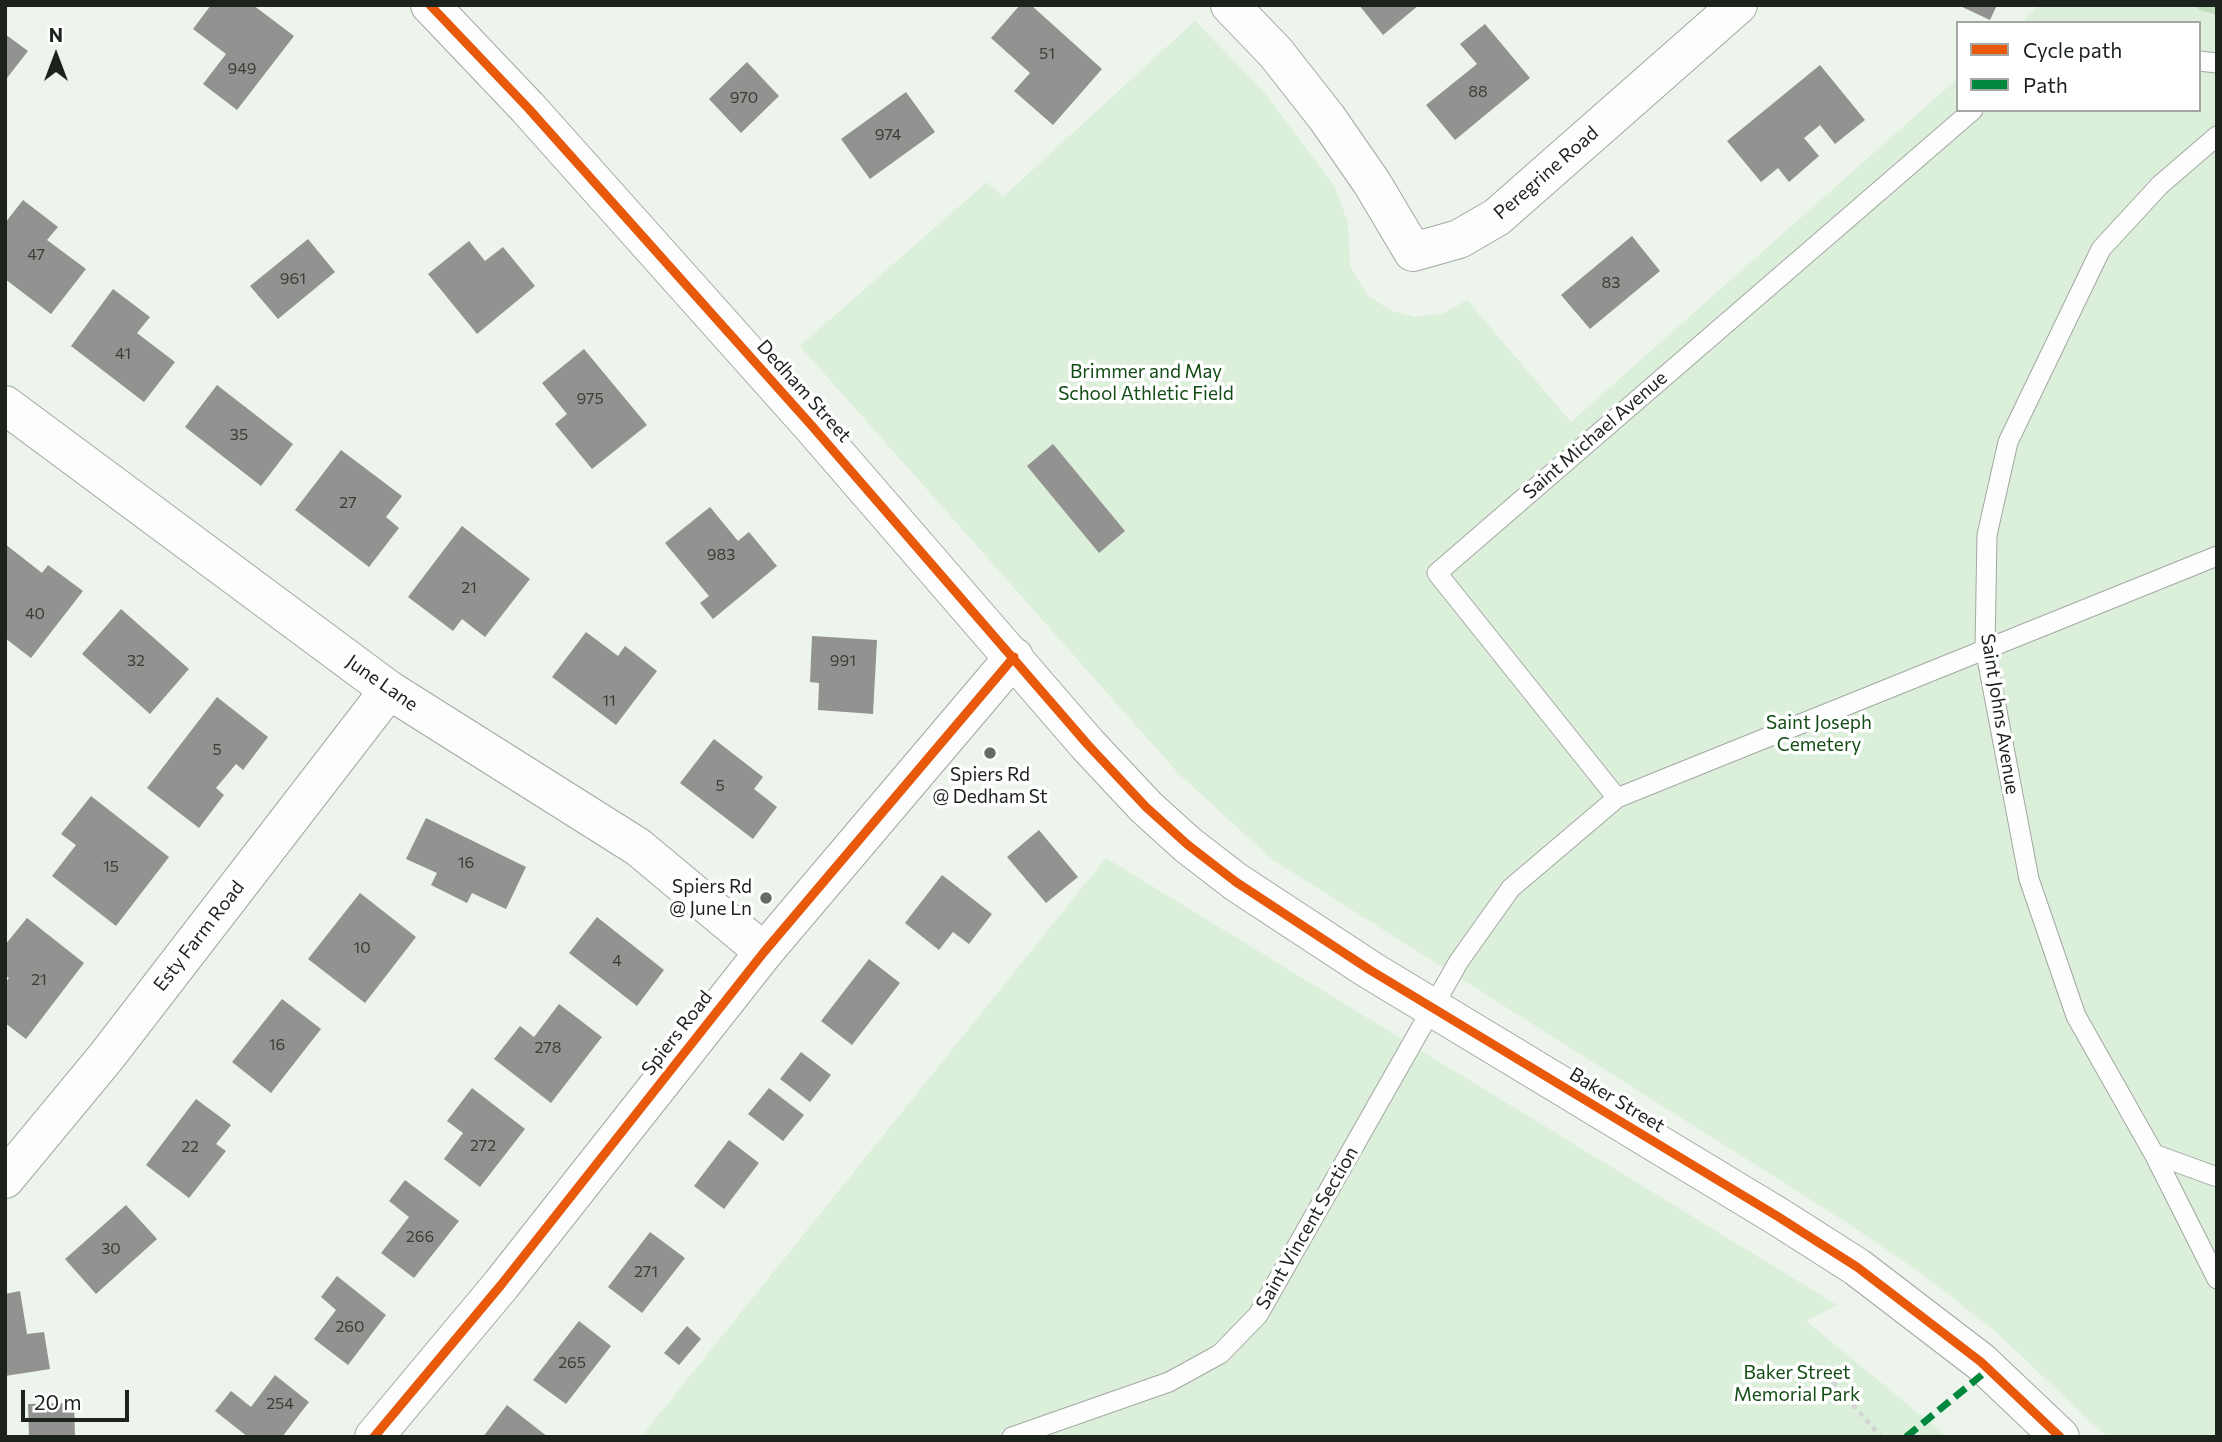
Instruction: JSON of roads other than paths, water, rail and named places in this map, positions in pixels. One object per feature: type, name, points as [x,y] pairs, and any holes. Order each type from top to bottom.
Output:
[{"type":"street","name":"Dedham Street","points":[[430,5],[556,139],[1146,807]]},
{"type":"street","name":"Peregrine Road","points":[[1230,5],[1276,53],[1327,118],[1372,183],[1413,252],[1459,239],[1497,217],[1738,5]]},
{"type":"street","name":"June Lane","points":[[5,405],[389,690],[638,847],[764,951]]},
{"type":"street","name":"Spiers Road","points":[[374,1437],[501,1285],[764,951],[1014,657]]},
{"type":"street","name":"Esty Farm Road","points":[[5,1179],[106,1057],[389,690]]},
{"type":"street","name":"Baker Street","points":[[1146,807],[1236,883],[1431,1008],[1857,1267],[1980,1362],[2060,1437]]},
{"type":"lane","name":"Saint Michael Avenue","points":[[1617,798],[1437,573],[1971,112]]},
{"type":"lane","name":"Saint Johns Avenue","points":[[2217,136],[2160,185],[2101,249],[2008,442],[1987,535],[1985,648],[2033,891],[2076,1016],[2154,1154],[2217,1279]]},
{"type":"lane","points":[[1431,1008],[1511,888],[1617,798],[2217,556]]},
{"type":"lane","name":"Saint Vincent Section","points":[[1012,1437],[1169,1382],[1220,1354],[1258,1315],[1431,1008]]},
{"type":"lane","points":[[2154,1154],[2217,1177]]},
{"type":"waterway","points":[[2201,5],[2217,10]]},
{"type":"place","name":"Spiers Rd @ Dedham St","points":[[990,753]]},
{"type":"place","name":"Spiers Rd @ June Ln","points":[[766,898]]},
{"type":"park label","name":"Brimmer and May School Athletic Field","points":[[1146,383]]},
{"type":"park label","name":"Saint Joseph Cemetery","points":[[1819,734]]},
{"type":"park label","name":"Baker Street Memorial Park","points":[[1797,1384]]}]
